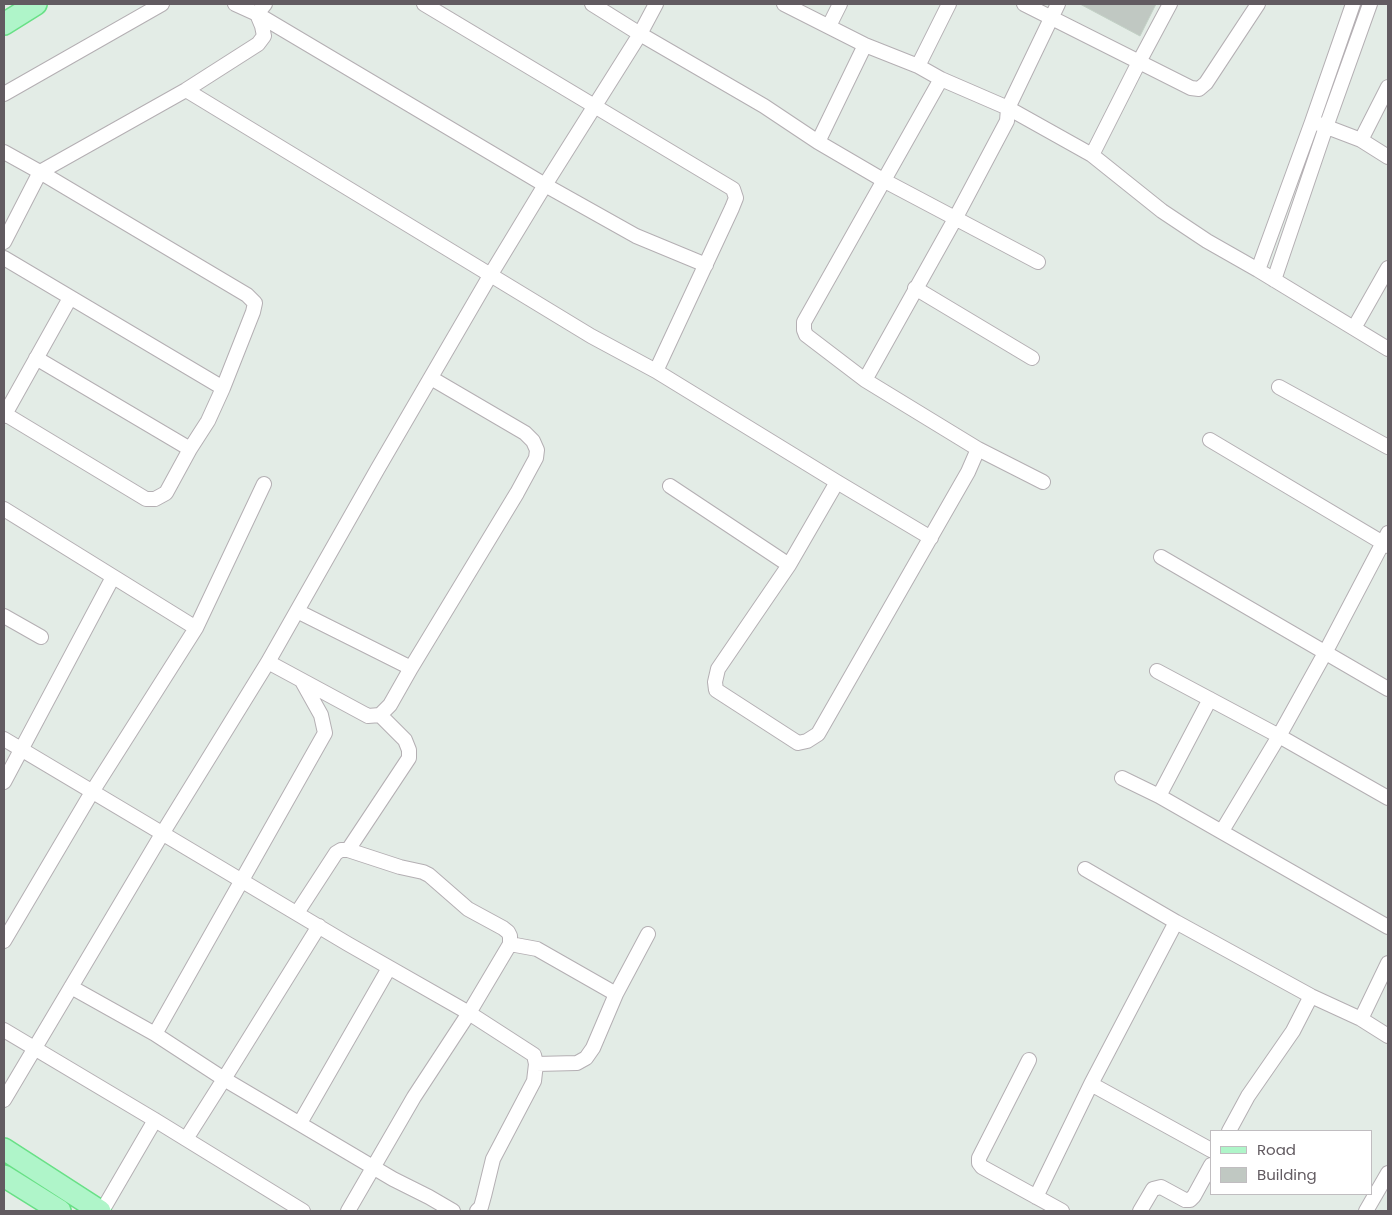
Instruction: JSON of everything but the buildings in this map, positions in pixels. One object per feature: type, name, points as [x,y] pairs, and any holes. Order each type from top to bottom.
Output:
[{"type":"main road","points":[[4,6],[9,4]]},
{"type":"main road","points":[[4,24],[36,4]]},
{"type":"main road","points":[[4,1149],[101,1211]]},
{"type":"main road","points":[[4,1176],[60,1211]]},
{"type":"street","points":[[4,94],[162,4]]},
{"type":"street","points":[[235,4],[261,9],[545,185],[636,236],[706,265]]},
{"type":"street","points":[[424,4],[733,189],[736,198],[656,371]]},
{"type":"street","points":[[592,4],[764,106],[818,142],[883,180],[1038,262]]},
{"type":"street","points":[[4,1100],[162,834],[268,662],[491,274],[640,34],[656,4]]},
{"type":"street","points":[[784,4],[865,46],[918,66],[941,79],[1008,108],[1092,155],[1162,211],[1207,241],[1388,349]]},
{"type":"street","points":[[829,26],[840,4]]},
{"type":"street","points":[[918,66],[949,4]]},
{"type":"street","points":[[1024,4],[1191,88],[1199,89],[1206,83],[1256,4]]},
{"type":"street","points":[[865,380],[955,219],[1007,120],[1008,108],[1058,4]]},
{"type":"street","points":[[1092,155],[1170,4]]},
{"type":"street","points":[[1258,270],[1353,4]]},
{"type":"street","points":[[1274,280],[1370,4]]},
{"type":"street","points":[[4,242],[40,172],[186,90],[258,44],[264,36],[261,9]]},
{"type":"street","points":[[818,142],[865,46]]},
{"type":"street","points":[[941,79],[804,322],[804,330],[806,335],[865,380],[978,449],[1043,482]]},
{"type":"street","points":[[1361,140],[1388,87]]},
{"type":"street","points":[[186,90],[591,336],[656,371],[931,538]]},
{"type":"street","points":[[1312,122],[1361,140],[1388,157]]},
{"type":"street","points":[[4,152],[247,295],[255,304],[208,421],[166,493],[155,499],[146,499],[4,415],[70,298]]},
{"type":"street","points":[[4,258],[222,388]]},
{"type":"street","points":[[1354,328],[1388,268]]},
{"type":"street","points":[[915,288],[1032,358]]},
{"type":"street","points":[[36,358],[190,449]]},
{"type":"street","points":[[268,662],[368,716],[380,715],[390,705],[517,493],[536,458],[537,450],[533,441],[525,433],[431,378]]},
{"type":"street","points":[[1279,387],[1388,447]]},
{"type":"street","points":[[1210,440],[1386,540],[1279,736],[1222,832]]},
{"type":"street","points":[[837,482],[789,565],[718,669],[715,682],[716,690],[798,743],[818,734],[931,538],[968,472],[978,449]]},
{"type":"street","points":[[4,941],[92,792],[196,628],[264,484]]},
{"type":"street","points":[[670,486],[789,565]]},
{"type":"street","points":[[4,510],[196,628]]},
{"type":"street","points":[[1162,557],[1388,689]]},
{"type":"street","points":[[4,782],[113,577]]},
{"type":"street","points":[[297,611],[411,668]]},
{"type":"street","points":[[4,616],[41,637]]},
{"type":"street","points":[[1157,671],[1279,736],[1388,798]]},
{"type":"street","points":[[155,1034],[325,733],[322,715],[302,681]]},
{"type":"street","points":[[1159,796],[1210,699]]},
{"type":"street","points":[[348,850],[409,758],[409,750],[405,740],[380,715]]},
{"type":"street","points":[[4,739],[389,968],[469,1013],[534,1055],[536,1064],[534,1081],[493,1159],[481,1207],[477,1211]]},
{"type":"street","points":[[1122,778],[1159,796],[1388,927]]},
{"type":"street","points":[[298,913],[336,853],[341,850],[348,850],[400,868],[424,872],[468,909],[503,928],[510,936],[510,944],[469,1013],[414,1097],[348,1211]]},
{"type":"street","points":[[1085,869],[1176,922],[1311,996],[1361,1019],[1388,1036]]},
{"type":"street","points":[[1036,1197],[1091,1084],[1176,922]]},
{"type":"street","points":[[186,1139],[319,926]]},
{"type":"street","points":[[536,1064],[577,1063],[586,1058],[593,1048],[616,994],[648,934]]},
{"type":"street","points":[[510,944],[537,949],[616,994]]},
{"type":"street","points":[[1361,1019],[1388,963]]},
{"type":"street","points":[[300,1123],[389,968]]},
{"type":"street","points":[[71,987],[155,1034],[224,1079],[393,1179],[452,1211]]},
{"type":"street","points":[[1230,1130],[1248,1096],[1293,1031],[1311,996]]},
{"type":"street","points":[[4,1030],[303,1211]]},
{"type":"street","points":[[1028,1060],[979,1158],[979,1163],[982,1167],[1062,1211]]},
{"type":"street","points":[[1091,1084],[1210,1149]]},
{"type":"street","points":[[101,1211],[155,1120]]},
{"type":"street","points":[[1140,1211],[1153,1189],[1161,1187],[1185,1200],[1190,1200],[1210,1167]]},
{"type":"street","points":[[1366,1211],[1388,1173]]}]
